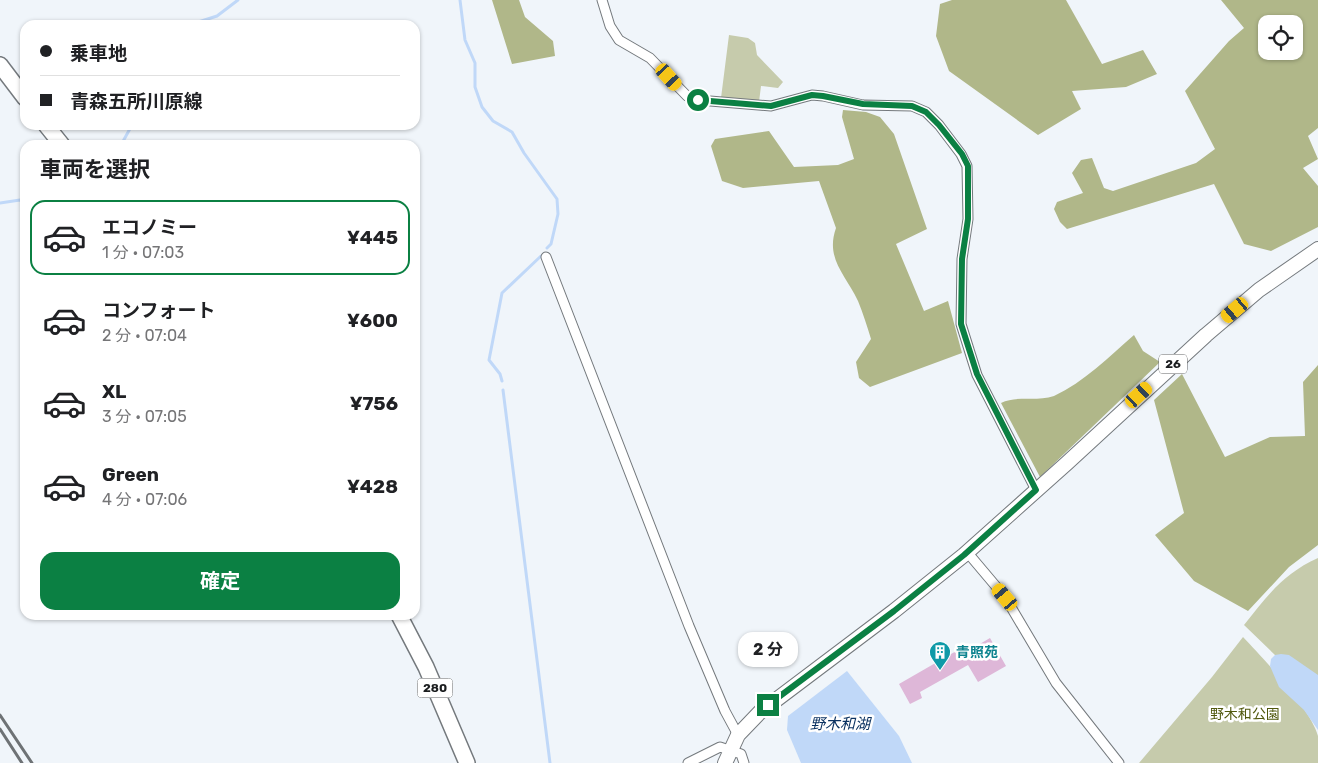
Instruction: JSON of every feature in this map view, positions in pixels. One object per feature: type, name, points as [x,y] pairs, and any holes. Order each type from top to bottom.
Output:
[{"type":"highway","points":[[0,66],[20,92]]},
{"type":"highway","points":[[50,130],[58,140]]},
{"type":"highway","name":"280","points":[[402,620],[426,667],[467,763]]},
{"type":"main road","name":"26","points":[[725,763],[738,735],[749,722],[777,698],[894,611],[967,552],[1206,334],[1259,290],[1318,249]]},
{"type":"street","points":[[602,0],[610,26],[620,40],[650,58],[687,96],[698,100],[771,106],[812,95],[863,104],[912,106],[926,112],[939,125],[962,154],[968,166],[968,219],[962,259],[961,324],[977,374],[1036,490]]},
{"type":"street","points":[[546,257],[724,711],[738,735]]},
{"type":"street","points":[[967,552],[1005,597],[1056,683],[1119,763]]},
{"type":"street","points":[[688,763],[720,747],[741,754],[744,763]]},
{"type":"green space","points":[[492,0],[519,0],[525,17],[553,41],[555,56],[512,64]]},
{"type":"green space","points":[[952,0],[1066,0],[1102,64],[1143,50],[1157,74],[1126,87],[1072,91],[1081,109],[1038,135],[949,71],[936,36],[940,4]]},
{"type":"green space","points":[[1221,0],[1318,0],[1318,128],[1308,136],[1318,159],[1303,168],[1318,186],[1318,227],[1271,251],[1244,244],[1214,184],[1067,229],[1060,222],[1054,209],[1057,202],[1083,193],[1072,173],[1081,160],[1092,158],[1104,188],[1113,191],[1196,163],[1215,149],[1185,91],[1229,41],[1244,28]]},
{"type":"green space","points":[[729,35],[748,38],[755,43],[757,55],[783,82],[778,88],[761,86],[759,102],[721,98]]},
{"type":"green space","points":[[843,110],[866,112],[880,117],[894,134],[927,229],[896,244],[924,311],[948,301],[962,353],[870,387],[859,378],[856,362],[871,339],[858,301],[835,258],[833,239],[836,228],[819,181],[743,188],[722,181],[711,146],[715,139],[769,131],[794,167],[838,165],[854,159],[842,117]]},
{"type":"green space","points":[[1134,335],[1143,351],[1160,362],[1040,477],[1001,403],[1014,399],[1054,396],[1076,384]]},
{"type":"green space","points":[[1318,365],[1318,545],[1289,567],[1248,611],[1194,581],[1155,535],[1184,513],[1154,400],[1182,374],[1225,457],[1270,437],[1305,436],[1303,382]]},
{"type":"green space","points":[[1318,558],[1318,677],[1275,655],[1244,625],[1277,586],[1295,571]]},
{"type":"green space","name":"野木和公園","points":[[1243,637],[1285,684],[1314,725],[1318,736],[1318,763],[1139,763],[1212,677]]},
{"type":"water","points":[[1275,655],[1289,655],[1318,675],[1318,730],[1304,710],[1279,687],[1270,666],[1271,659]]},
{"type":"water","name":"野木和湖","points":[[847,671],[899,736],[912,763],[801,763],[787,730],[788,716]]},
{"type":"building","name":"青照苑","points":[[990,638],[1006,666],[978,682],[968,665],[920,692],[922,698],[910,704],[899,684],[958,650],[961,655]]},
{"type":"waterway","points":[[205,20],[217,16],[238,0]]},
{"type":"waterway","points":[[460,0],[465,40],[475,63],[475,87],[482,107],[493,121],[512,132],[524,153],[557,199],[558,214],[551,244],[547,248]]},
{"type":"waterway","points":[[124,140],[129,130]]},
{"type":"waterway","points":[[0,203],[20,200]]},
{"type":"waterway","points":[[502,381],[500,374],[489,360],[502,293],[541,256]]},
{"type":"waterway","points":[[503,390],[550,763]]},
{"type":"railway","points":[[0,715],[32,763]]},
{"type":"railway","points":[[0,729],[22,763]]},
{"type":"place","name":"青照苑","points":[[940,671]]},
{"type":"route","points":[[698,100],[771,106],[812,95],[823,96],[854,103],[912,106],[926,112],[939,125],[962,154],[968,166],[968,219],[962,259],[961,324],[977,374],[1036,490],[964,555],[836,656],[768,705]]}]
